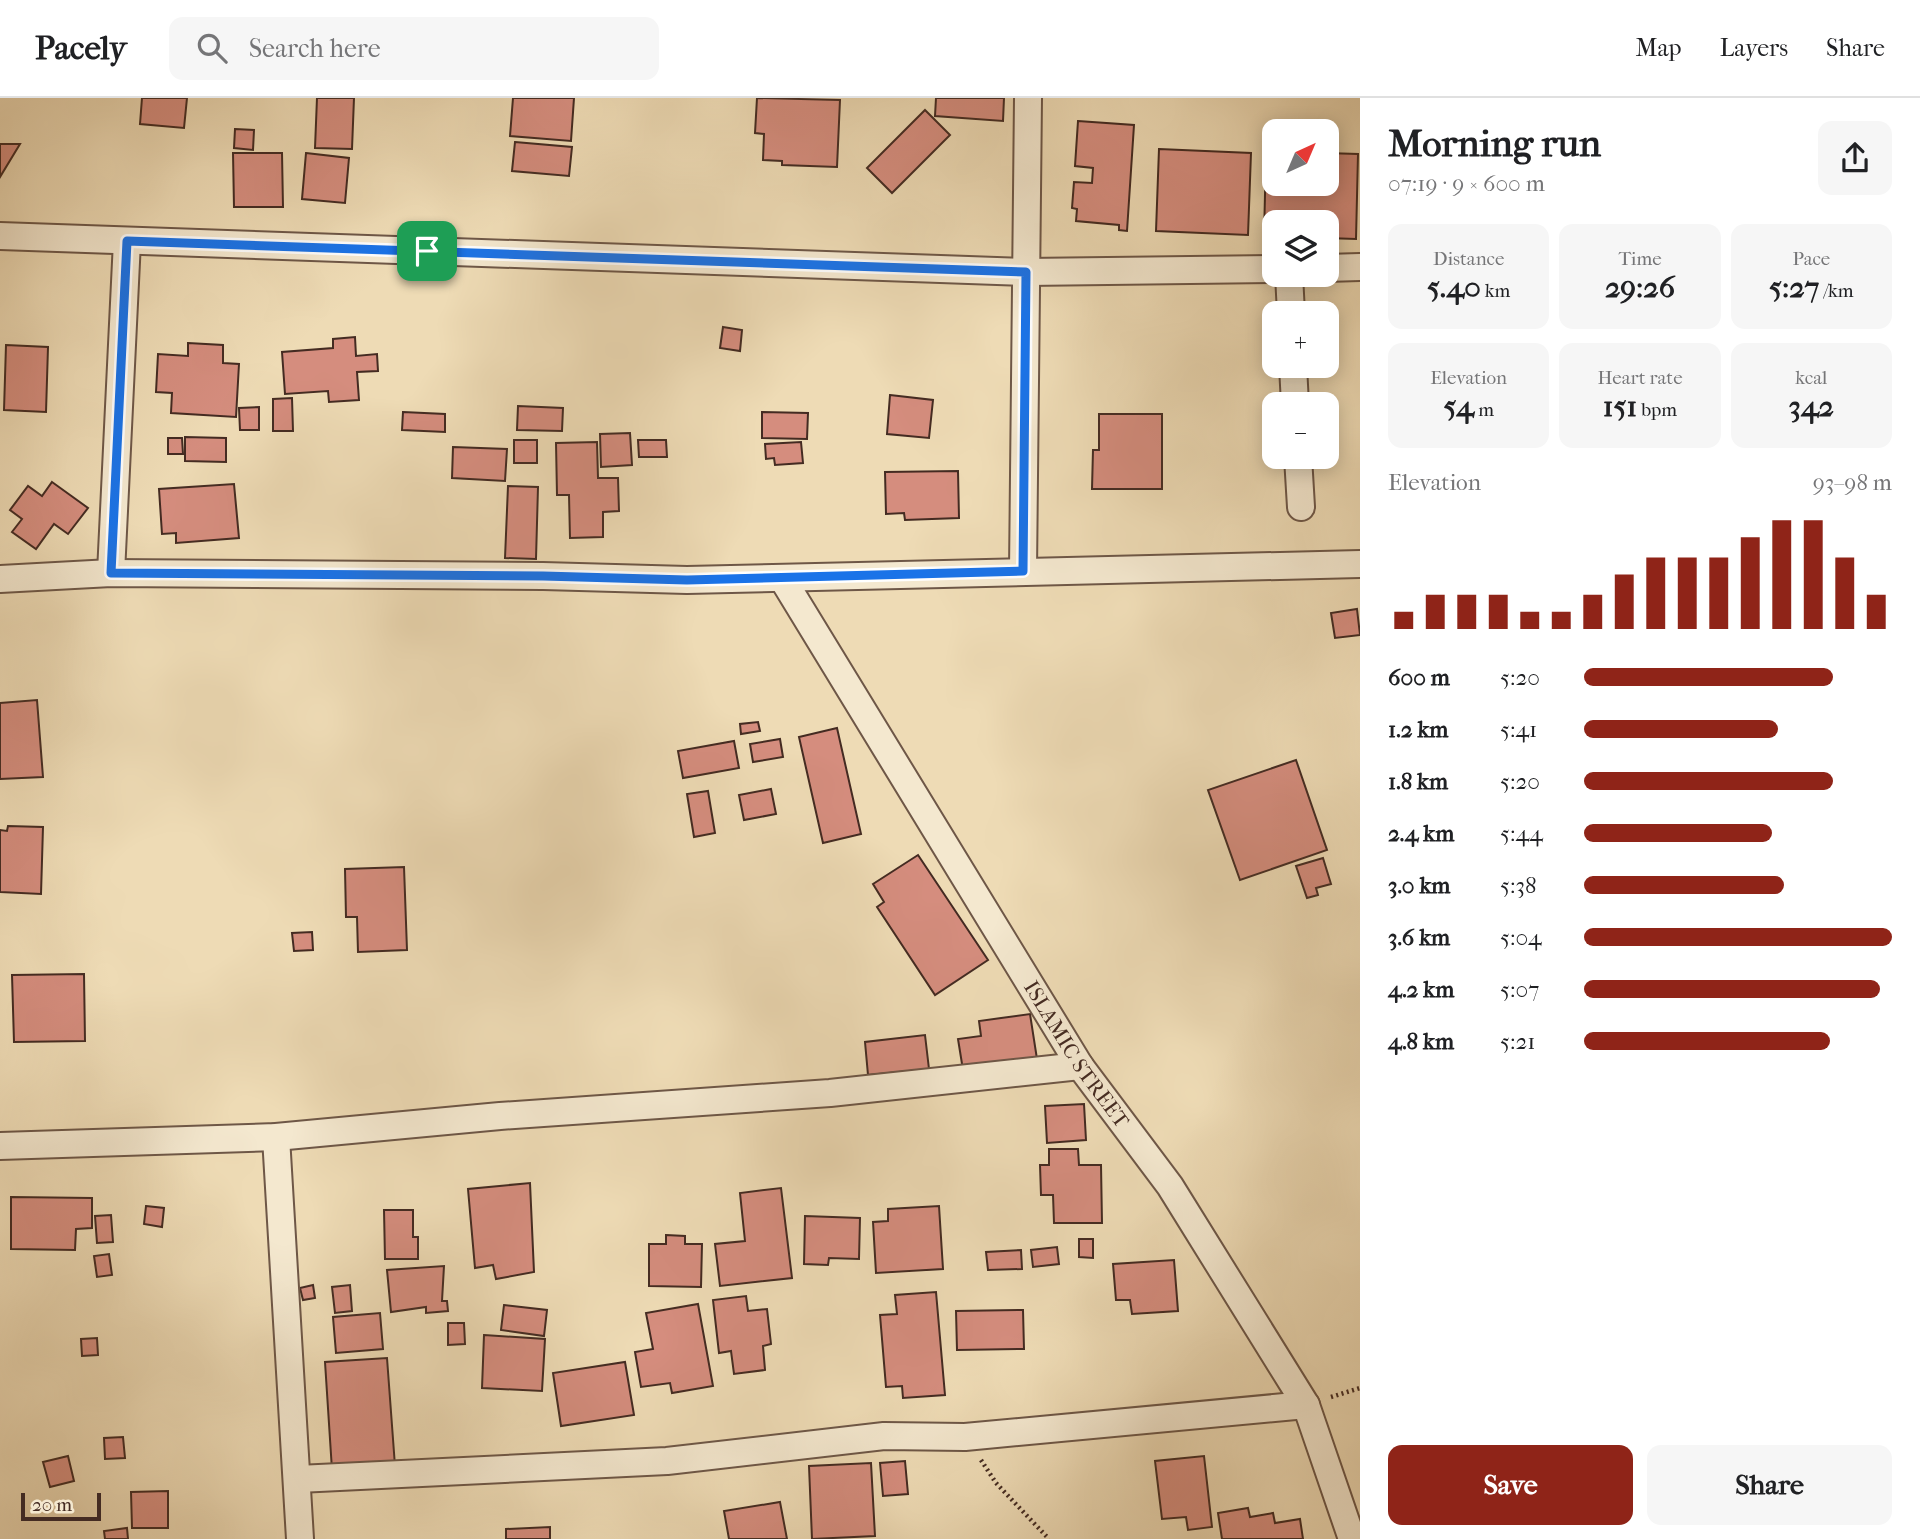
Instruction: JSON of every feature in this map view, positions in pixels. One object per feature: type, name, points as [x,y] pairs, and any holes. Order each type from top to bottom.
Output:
[{"type":"street","points":[[1023,571],[1028,98]]},
{"type":"street","points":[[0,236],[1026,272],[1262,269]]},
{"type":"street","points":[[111,573],[127,241]]},
{"type":"street","points":[[1339,268],[1360,267]]},
{"type":"street","points":[[1299,469],[1301,507]]},
{"type":"street","points":[[0,579],[111,573],[543,576],[687,580],[1360,564]]},
{"type":"street","name":"ISLAMIC STREET","points":[[782,578],[1080,1066],[1170,1186],[1307,1405],[1352,1539]]},
{"type":"street","points":[[0,1146],[276,1137],[500,1116],[816,1094],[1080,1066]]},
{"type":"street","points":[[276,1137],[300,1539]]},
{"type":"street","points":[[298,1479],[667,1461],[884,1436],[965,1437],[1307,1405]]},
{"type":"path","points":[[965,1437],[996,1483],[1049,1539]]},
{"type":"building","points":[[142,98],[187,98],[184,128],[140,124]]},
{"type":"building","points":[[317,98],[354,98],[352,149],[315,148]]},
{"type":"building","points":[[513,98],[574,98],[571,141],[510,136]]},
{"type":"building","points":[[757,98],[840,100],[837,167],[782,165],[782,161],[763,160],[764,134],[755,133]]},
{"type":"building","points":[[936,98],[1004,98],[1003,121],[935,116]]},
{"type":"building","points":[[925,110],[950,135],[892,193],[867,168]]},
{"type":"building","points":[[1078,121],[1134,125],[1127,231],[1119,230],[1119,225],[1076,221],[1077,209],[1072,208],[1074,182],[1092,183],[1093,168],[1075,166]]},
{"type":"building","points":[[235,129],[254,130],[253,150],[234,148]]},
{"type":"building","points":[[515,142],[572,147],[569,176],[512,171]]},
{"type":"building","points":[[0,144],[20,144],[0,177]]},
{"type":"building","points":[[1159,149],[1251,153],[1248,235],[1156,231]]},
{"type":"building","points":[[233,153],[282,153],[283,207],[234,207]]},
{"type":"building","points":[[306,153],[349,158],[345,203],[302,199]]},
{"type":"building","points":[[1339,153],[1358,154],[1356,239],[1339,238],[1339,210],[1265,210],[1265,196],[1339,196]]},
{"type":"building","points":[[723,327],[742,330],[740,351],[720,348]]},
{"type":"building","points":[[355,337],[356,356],[377,354],[378,371],[357,372],[359,400],[329,402],[328,391],[285,394],[282,352],[333,348],[333,339]]},
{"type":"building","points":[[188,343],[223,345],[223,363],[239,364],[236,417],[171,413],[172,393],[156,392],[158,354],[188,356]]},
{"type":"building","points":[[6,345],[48,347],[46,412],[4,410]]},
{"type":"building","points":[[890,395],[933,400],[929,438],[887,434]]},
{"type":"building","points":[[292,398],[293,431],[273,431],[273,399]]},
{"type":"building","points":[[518,406],[563,408],[562,431],[517,430]]},
{"type":"building","points":[[259,407],[259,430],[240,430],[239,408]]},
{"type":"building","points":[[403,412],[445,414],[445,432],[402,430]]},
{"type":"building","points":[[762,412],[808,413],[807,439],[762,438]]},
{"type":"building","points":[[1099,414],[1162,414],[1162,489],[1092,489],[1093,450],[1099,450]]},
{"type":"building","points":[[630,433],[632,465],[601,467],[600,434]]},
{"type":"building","points":[[185,437],[226,438],[226,462],[185,461]]},
{"type":"building","points":[[168,438],[182,438],[183,454],[168,454]]},
{"type":"building","points":[[514,440],[537,440],[537,463],[514,463]]},
{"type":"building","points":[[638,440],[666,440],[667,457],[639,457]]},
{"type":"building","points":[[597,442],[598,478],[618,478],[619,511],[603,512],[603,537],[570,538],[569,495],[557,495],[556,443]]},
{"type":"building","points":[[801,442],[803,463],[775,465],[774,458],[766,459],[765,444]]},
{"type":"building","points":[[453,447],[507,449],[505,481],[452,478]]},
{"type":"building","points":[[958,471],[959,518],[905,520],[904,513],[886,514],[885,472]]},
{"type":"building","points":[[52,482],[88,508],[68,534],[54,524],[36,549],[12,532],[22,519],[10,510],[28,486],[42,496]]},
{"type":"building","points":[[234,484],[239,538],[176,543],[176,533],[162,534],[159,489]]},
{"type":"building","points":[[508,486],[538,487],[536,559],[505,558]]},
{"type":"building","points":[[1357,609],[1360,635],[1335,638],[1331,613]]},
{"type":"building","points":[[37,700],[43,777],[0,779],[0,703]]},
{"type":"building","points":[[758,722],[760,731],[741,734],[740,724]]},
{"type":"building","points":[[837,728],[861,834],[823,843],[799,737]]},
{"type":"building","points":[[780,739],[783,757],[753,762],[750,744]]},
{"type":"building","points":[[734,741],[739,768],[683,778],[678,751]]},
{"type":"building","points":[[1296,760],[1327,850],[1240,880],[1208,790]]},
{"type":"building","points":[[771,789],[776,814],[744,820],[739,795]]},
{"type":"building","points":[[708,791],[715,833],[694,837],[687,794]]},
{"type":"building","points":[[8,826],[43,827],[41,894],[0,892],[0,830],[7,831]]},
{"type":"building","points":[[918,855],[988,960],[935,995],[877,907],[884,902],[873,884]]},
{"type":"building","points":[[1323,858],[1331,884],[1316,888],[1318,895],[1307,898],[1296,866]]},
{"type":"building","points":[[404,867],[407,950],[358,952],[357,917],[346,917],[345,869]]},
{"type":"building","points":[[312,932],[313,950],[294,951],[292,933]]},
{"type":"building","points":[[84,974],[85,1041],[14,1042],[12,975]]},
{"type":"building","points":[[1030,1014],[1037,1059],[963,1070],[958,1039],[981,1036],[979,1021]]},
{"type":"building","points":[[925,1035],[929,1069],[868,1075],[865,1042]]},
{"type":"building","points":[[1084,1104],[1086,1140],[1047,1143],[1045,1106]]},
{"type":"building","points":[[1049,1149],[1078,1149],[1079,1165],[1101,1165],[1102,1223],[1054,1223],[1053,1195],[1041,1195],[1040,1165],[1049,1165]]},
{"type":"building","points":[[530,1183],[534,1272],[496,1279],[493,1265],[475,1268],[468,1189]]},
{"type":"building","points":[[781,1188],[792,1278],[720,1286],[715,1244],[745,1241],[740,1193]]},
{"type":"building","points":[[11,1197],[92,1198],[92,1228],[76,1229],[75,1250],[11,1249]]},
{"type":"building","points":[[146,1206],[164,1208],[162,1227],[144,1224]]},
{"type":"building","points":[[939,1206],[943,1269],[876,1273],[873,1222],[888,1221],[888,1209]]},
{"type":"building","points":[[384,1210],[413,1210],[413,1237],[418,1237],[418,1259],[385,1259]]},
{"type":"building","points":[[111,1215],[113,1242],[97,1243],[95,1216]]},
{"type":"building","points":[[805,1216],[860,1218],[859,1259],[829,1258],[828,1265],[804,1264]]},
{"type":"building","points":[[666,1235],[685,1236],[685,1244],[702,1244],[701,1287],[649,1286],[649,1244],[666,1244]]},
{"type":"building","points":[[1079,1239],[1093,1239],[1093,1258],[1079,1257]]},
{"type":"building","points":[[1057,1247],[1059,1264],[1033,1267],[1031,1250]]},
{"type":"building","points":[[1021,1250],[1022,1269],[988,1270],[986,1252]]},
{"type":"building","points":[[109,1254],[112,1275],[97,1277],[94,1256]]},
{"type":"building","points":[[1174,1260],[1178,1311],[1132,1314],[1130,1300],[1116,1300],[1113,1264]]},
{"type":"building","points":[[444,1266],[442,1301],[447,1301],[448,1311],[426,1313],[426,1307],[391,1312],[387,1270]]},
{"type":"building","points":[[313,1285],[315,1298],[303,1300],[300,1288]]},
{"type":"building","points":[[350,1285],[352,1311],[335,1313],[332,1287]]},
{"type":"building","points":[[936,1292],[945,1395],[903,1398],[902,1386],[886,1387],[880,1315],[897,1314],[895,1295]]},
{"type":"building","points":[[746,1296],[748,1311],[767,1309],[771,1344],[763,1346],[765,1370],[734,1374],[731,1351],[719,1353],[713,1300]]},
{"type":"building","points":[[698,1304],[713,1386],[672,1393],[670,1383],[641,1387],[635,1352],[653,1349],[646,1313]]},
{"type":"building","points":[[504,1305],[547,1310],[544,1336],[501,1330]]},
{"type":"building","points":[[1023,1310],[1024,1349],[957,1350],[956,1311]]},
{"type":"building","points":[[380,1313],[383,1349],[336,1353],[333,1317]]},
{"type":"building","points":[[448,1323],[464,1323],[465,1344],[448,1345]]},
{"type":"building","points":[[484,1335],[545,1339],[542,1391],[482,1388]]},
{"type":"building","points":[[97,1338],[98,1355],[82,1356],[81,1339]]},
{"type":"building","points":[[387,1358],[395,1466],[332,1470],[325,1362]]},
{"type":"building","points":[[625,1362],[634,1415],[561,1426],[553,1373]]},
{"type":"building","points":[[123,1437],[125,1458],[105,1459],[104,1438]]},
{"type":"building","points":[[68,1456],[74,1481],[50,1487],[43,1462]]},
{"type":"building","points":[[1204,1456],[1212,1527],[1188,1530],[1186,1517],[1162,1519],[1155,1461]]},
{"type":"building","points":[[905,1461],[908,1494],[883,1496],[880,1463]]},
{"type":"building","points":[[871,1463],[875,1536],[812,1539],[809,1466]]},
{"type":"building","points":[[168,1491],[168,1528],[132,1528],[131,1492]]},
{"type":"building","points":[[780,1502],[787,1539],[729,1539],[724,1511]]},
{"type":"building","points":[[1248,1508],[1250,1517],[1273,1513],[1275,1523],[1300,1519],[1303,1539],[1222,1539],[1218,1513]]},
{"type":"building","points":[[550,1527],[550,1539],[506,1539],[506,1529]]},
{"type":"building","points":[[127,1528],[128,1539],[105,1539],[104,1531]]},
{"type":"route","points":[[127,241],[427,251],[1026,272],[1023,571],[687,580],[543,576],[111,573],[127,241]]}]
